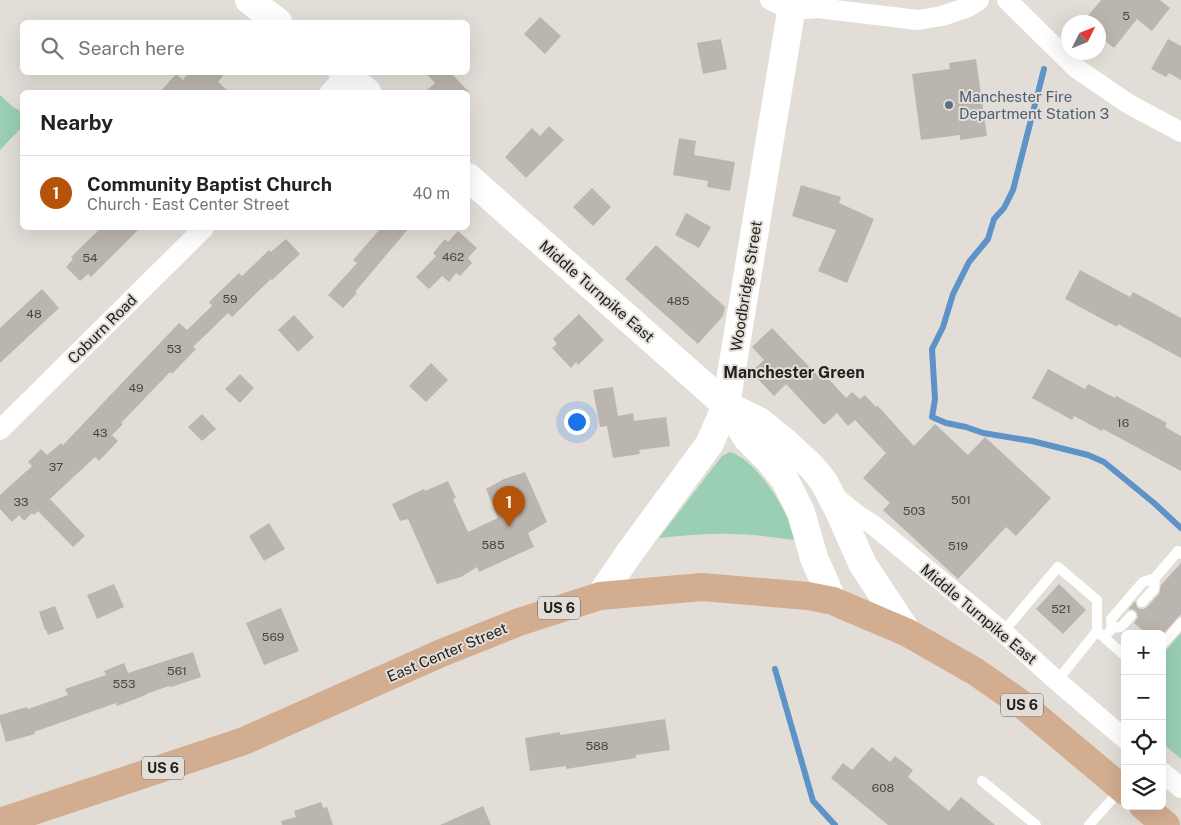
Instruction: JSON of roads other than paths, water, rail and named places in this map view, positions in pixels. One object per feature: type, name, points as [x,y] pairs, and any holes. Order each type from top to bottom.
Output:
[{"type":"main road","points":[[249,0],[275,20]]},
{"type":"main road","name":"Woodbridge Street","points":[[600,596],[710,444],[726,405],[785,3]]},
{"type":"main road","name":"Middle Turnpike East","points":[[470,179],[726,405],[759,422],[785,442],[812,467],[830,493],[863,565],[908,633],[976,672],[1019,702],[1121,788]]},
{"type":"main road","name":"Middle Turnpike East","points":[[726,405],[747,438],[785,480],[801,512],[814,558],[833,601]]},
{"type":"main road","name":"East Center Street","points":[[0,822],[244,741],[519,622],[600,596],[702,587],[808,596],[833,601],[908,633]]},
{"type":"main road","points":[[1148,810],[1166,825]]},
{"type":"street","points":[[785,3],[918,20],[942,16],[968,7],[978,0]]},
{"type":"street","points":[[1007,0],[1076,68],[1127,103],[1181,132]]},
{"type":"street","name":"Coburn Road","points":[[0,430],[202,230]]},
{"type":"street","name":"Middle Turnpike East","points":[[830,493],[872,524],[1002,632],[1121,736]]},
{"type":"street","points":[[1166,775],[1181,788]]},
{"type":"lane","points":[[1112,628],[1111,619],[1143,582],[1155,578],[1178,552],[1181,554]]},
{"type":"lane","points":[[1002,632],[1058,567],[1097,600],[1101,635],[1121,652]]},
{"type":"lane","points":[[1142,602],[1154,589],[1155,578]]},
{"type":"lane","points":[[1057,681],[1101,635],[1112,628],[1121,627],[1131,616]]},
{"type":"lane","points":[[1166,640],[1181,623]]},
{"type":"lane","points":[[982,781],[1036,825]]},
{"type":"lane","points":[[1088,825],[1121,792]]},
{"type":"waterway","points":[[1044,69],[1013,190],[1004,208],[994,219],[988,239],[969,262],[953,294],[943,327],[932,349],[935,399],[932,417],[946,423],[983,433],[1032,441],[1088,455],[1104,462],[1181,528]]},
{"type":"waterway","points":[[775,669],[813,801],[835,825]]},
{"type":"place","name":"Manchester Fire Department Station 3","points":[[949,105]]},
{"type":"place","name":"Community Baptist Church","points":[[509,527]]},
{"type":"district","name":"Manchester Green","points":[[794,372]]}]
